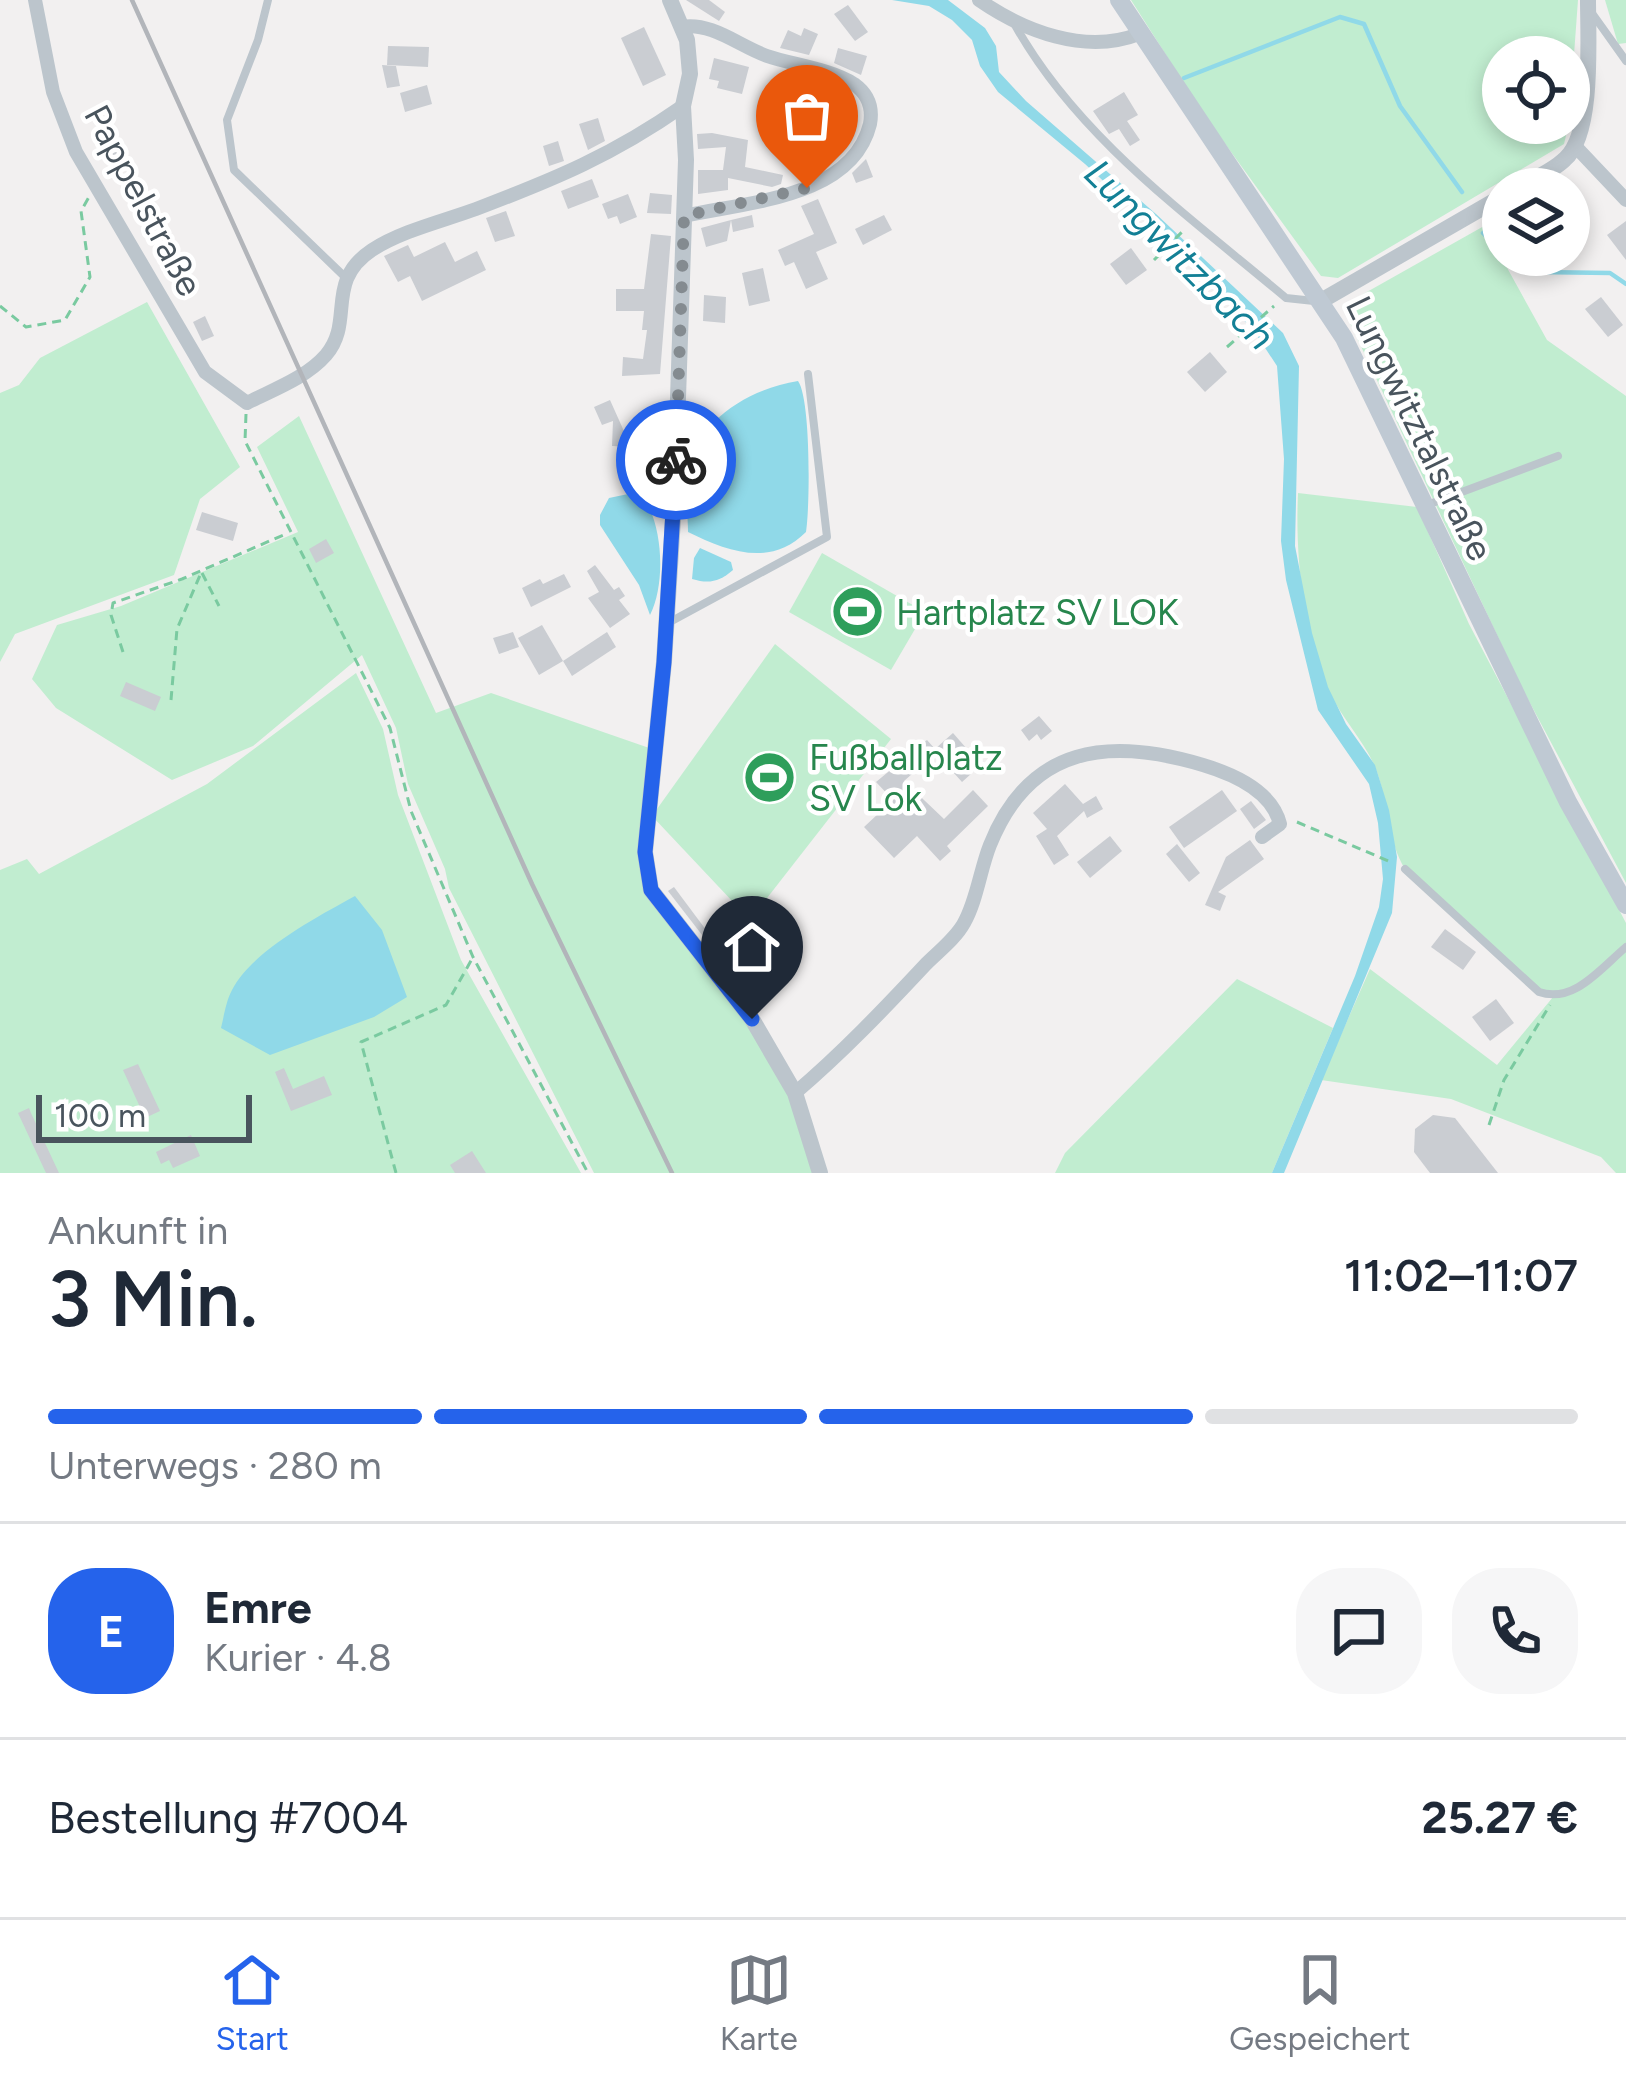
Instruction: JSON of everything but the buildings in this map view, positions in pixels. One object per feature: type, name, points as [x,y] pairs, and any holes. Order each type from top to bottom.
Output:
[{"type":"main road","name":"Lungwitztalstraße","points":[[1119,0],[1344,338],[1568,802],[1626,905]]},
{"type":"street","name":"Pappelstraße","points":[[35,0],[53,92],[76,152],[205,372],[247,404]]},
{"type":"street","points":[[670,0],[682,27],[690,74],[683,106],[684,216],[667,624],[645,852],[651,890],[752,1019],[795,1093],[820,1173]]},
{"type":"street","points":[[979,0],[1015,25],[1096,43],[1120,42],[1139,34]]},
{"type":"street","points":[[1552,168],[1576,147],[1583,127],[1588,4]]},
{"type":"street","points":[[682,27],[698,25],[762,54],[852,83],[868,98],[872,118],[858,153],[831,178],[684,216]]},
{"type":"street","points":[[247,404],[312,368],[329,352],[338,331],[344,278],[377,247],[626,146],[683,106]]},
{"type":"street","points":[[1576,147],[1626,200]]},
{"type":"street","points":[[1322,302],[1482,208]]},
{"type":"street","points":[[795,1093],[849,1047],[963,925],[991,843],[1013,800],[1040,773],[1072,754],[1174,756],[1230,773],[1261,795],[1280,822],[1272,834],[1262,837]]},
{"type":"lane","points":[[268,0],[258,40],[226,120],[234,170],[344,278]]},
{"type":"lane","points":[[1588,4],[1626,61]]},
{"type":"lane","points":[[1015,25],[1033,57],[1110,149],[1286,298],[1322,302]]},
{"type":"lane","points":[[667,624],[827,537],[808,374]]},
{"type":"lane","points":[[1425,505],[1558,456]]},
{"type":"lane","points":[[1405,869],[1539,992],[1554,997],[1571,993],[1626,947]]},
{"type":"path","points":[[0,306],[26,327],[65,320],[90,277],[81,211],[95,184]]},
{"type":"path","points":[[1154,260],[1186,228]]},
{"type":"path","points":[[1227,347],[1270,311]]},
{"type":"path","points":[[247,404],[245,441],[390,728],[411,812],[473,957],[588,1173]]},
{"type":"path","points":[[123,652],[111,615],[113,603],[290,532]]},
{"type":"path","points":[[202,571],[219,606]]},
{"type":"path","points":[[171,700],[176,628],[202,571]]},
{"type":"path","points":[[1280,822],[1298,823],[1405,869]]},
{"type":"path","points":[[396,1173],[362,1042],[446,1005],[473,957]]},
{"type":"path","points":[[1489,1125],[1504,1080],[1554,997]]},
{"type":"green space","points":[[1131,0],[1578,0],[1575,36],[1482,36],[1482,144],[1564,144],[1524,168],[1482,168],[1482,193],[1338,278],[1321,276],[1205,116]]},
{"type":"green space","points":[[1605,0],[1626,0],[1626,43],[1618,44]]},
{"type":"green space","points":[[1482,227],[1482,276],[1512,276],[1547,340],[1626,396],[1626,883],[1523,690],[1342,306]]},
{"type":"green space","points":[[147,302],[240,467],[200,499],[174,575],[15,634],[0,662],[0,393],[19,385],[40,358]]},
{"type":"green space","points":[[299,416],[436,713],[491,693],[655,750],[651,890],[795,1093],[820,1173],[594,1173],[449,888],[408,784],[396,728],[362,655],[253,746],[172,780],[56,708],[32,679],[57,625],[121,606],[298,532],[257,447]]},
{"type":"green space","points":[[1298,493],[1417,507],[1469,624],[1626,923],[1626,1173],[1616,1173],[1601,1157],[1451,1099],[1321,1080],[1370,969],[1497,1065],[1553,997],[1539,992],[1405,869],[1399,858],[1377,772],[1330,693],[1313,646],[1300,569]]},
{"type":"green space","name":"Hartplatz SV LOK","points":[[822,553],[925,612],[891,670],[789,612]]},
{"type":"green space","name":"Fußballplatz SV Lok","points":[[775,644],[891,739],[750,920],[652,816]]},
{"type":"green space","points":[[356,673],[383,729],[398,795],[461,960],[581,1173],[0,1173],[0,870],[27,859],[39,874],[207,784]]},
{"type":"green space","points":[[1237,979],[1333,1028],[1272,1173],[1055,1173],[1065,1153]]},
{"type":"water","points":[[892,0],[948,0],[985,28],[996,46],[999,72],[1283,333],[1299,366],[1295,546],[1312,633],[1328,687],[1346,724],[1375,765],[1397,857],[1392,913],[1284,1173],[1272,1173],[1355,976],[1379,907],[1383,879],[1369,784],[1318,710],[1286,580],[1277,366],[1254,331],[1185,257],[998,92],[980,66],[972,40],[952,20],[929,6]]},
{"type":"water","points":[[798,381],[807,430],[806,532],[778,550],[748,553],[688,532],[687,473],[701,438],[743,400]]},
{"type":"water","points":[[643,496],[650,508],[658,538],[660,571],[650,615],[639,585],[600,525],[609,498]]},
{"type":"water","points":[[700,548],[731,562],[733,570],[714,581],[692,579]]},
{"type":"water","points":[[355,896],[382,930],[407,997],[374,1017],[270,1055],[221,1028],[232,990],[254,962],[287,936]]},
{"type":"waterway","points":[[1184,78],[1340,17],[1364,24],[1400,106],[1462,192]]},
{"type":"waterway","points":[[1590,273],[1610,273],[1626,284]]},
{"type":"railway","points":[[132,0],[532,884],[672,1173]]},
{"type":"way so far","points":[[676,460],[684,216],[807,188]]},
{"type":"place","name":"Hartplatz SV LOK","points":[[857,612]]},
{"type":"place","name":"Fußballplatz SV Lok","points":[[770,778]]},
{"type":"route","points":[[676,460],[664,662],[645,852],[651,890],[752,1019]]},
{"type":"water label","name":"Lungwitzbach","points":[[1180,254]]}]
